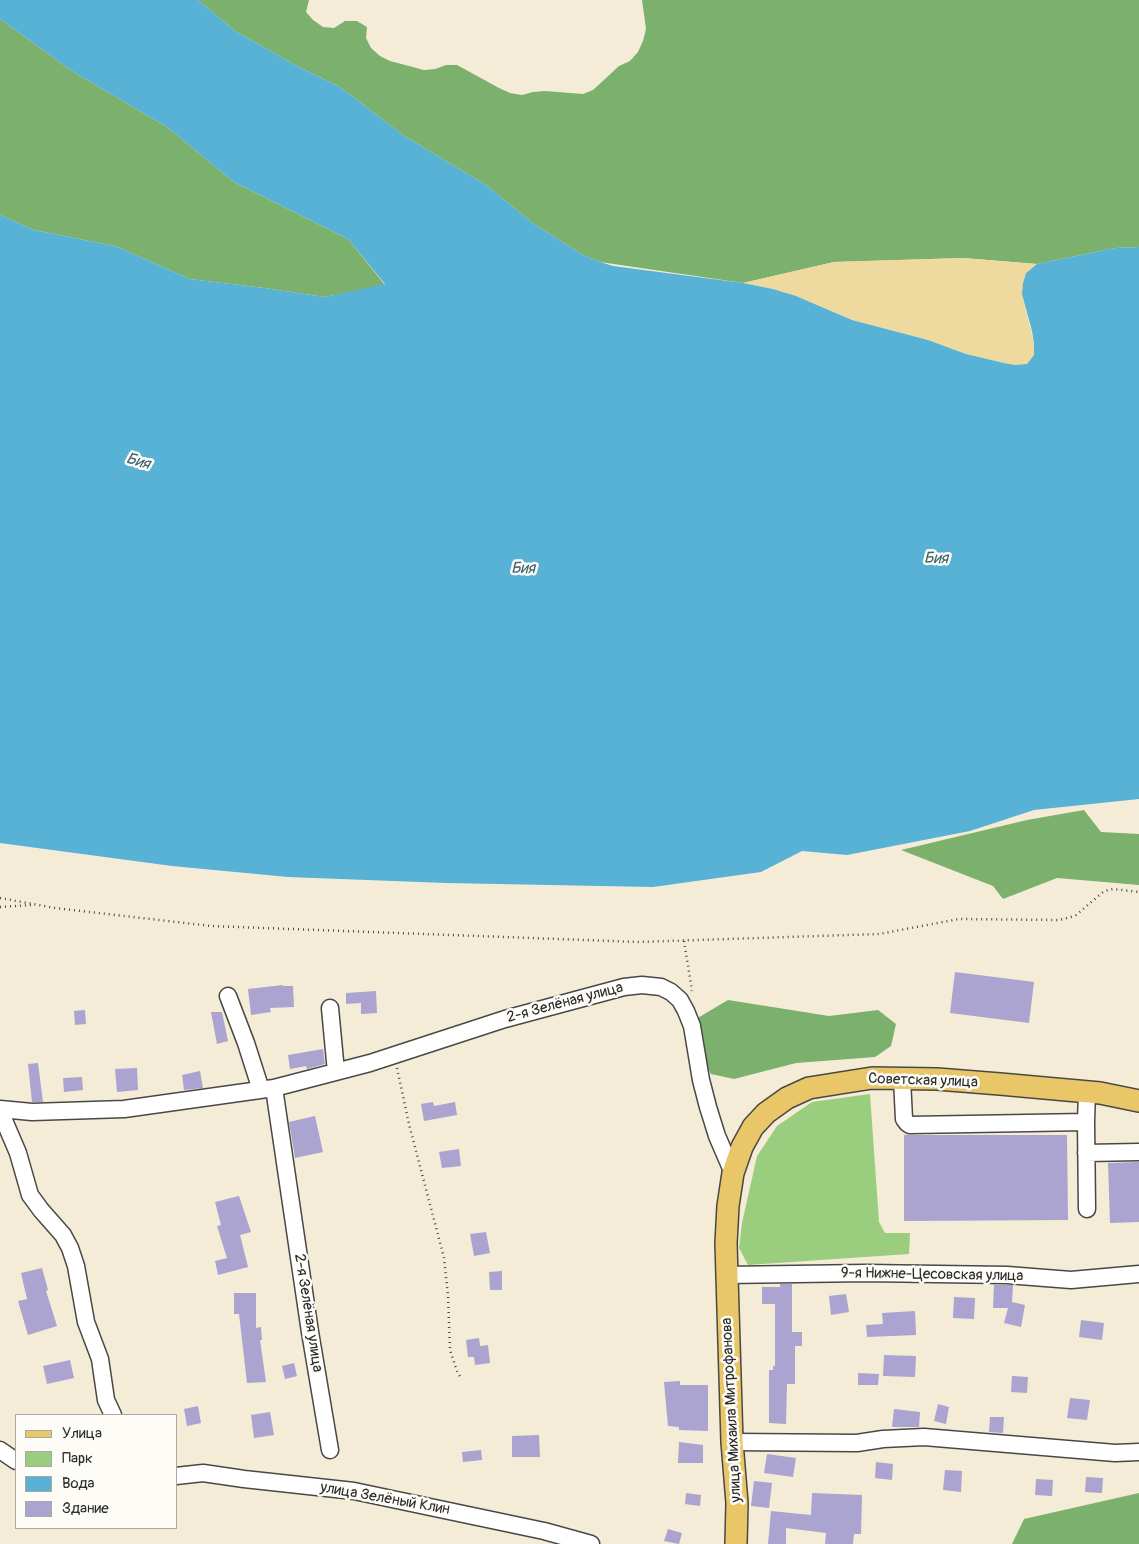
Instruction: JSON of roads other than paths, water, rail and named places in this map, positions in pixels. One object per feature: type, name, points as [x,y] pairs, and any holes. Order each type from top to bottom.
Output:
[{"type":"main road","name":"Советская улица","points":[[726,1275],[728,1206],[732,1173],[742,1147],[753,1127],[766,1113],[787,1098],[809,1088],[872,1078],[902,1079],[982,1083],[1087,1092],[1139,1101]]},
{"type":"main road","name":"улица Михаила Митрофанова","points":[[726,1275],[732,1442],[737,1503],[736,1544]]},
{"type":"street","name":"2-я Зелёная улица","points":[[0,1110],[32,1112],[124,1109],[267,1089],[394,1055],[505,1019],[624,987],[642,985],[661,987],[671,992],[680,1000],[686,1011],[692,1026],[708,1106],[717,1136],[732,1173]]},
{"type":"street","points":[[228,996],[246,1043],[267,1089]]},
{"type":"street","points":[[330,1008],[336,1072]]},
{"type":"street","points":[[902,1079],[904,1119],[910,1125],[1086,1122]]},
{"type":"street","name":"2-я Зелёная улица","points":[[267,1089],[330,1450]]},
{"type":"street","points":[[1087,1092],[1087,1210]]},
{"type":"street","points":[[0,1110],[18,1153],[30,1195],[63,1234],[70,1248],[76,1266],[86,1322],[100,1359],[106,1400],[113,1414]]},
{"type":"street","points":[[1086,1153],[1139,1152]]},
{"type":"street","name":"9-я Нижне-Цесовская улица","points":[[726,1275],[866,1273],[1007,1275],[1071,1280],[1139,1274]]},
{"type":"street","points":[[732,1442],[857,1443],[883,1439],[924,1437],[1115,1454],[1139,1452]]},
{"type":"street","points":[[0,1450],[15,1460]]},
{"type":"street","name":"улица Зелёный Клин","points":[[178,1476],[203,1473],[354,1490],[544,1531],[591,1544]]},
{"type":"water","name":"Бия","points":[[0,0],[198,0],[235,31],[297,66],[340,87],[403,135],[486,185],[534,224],[583,255],[613,266],[743,283],[773,289],[796,296],[852,320],[928,340],[966,354],[1004,363],[1015,365],[1027,364],[1034,355],[1032,331],[1022,294],[1026,273],[1037,264],[1115,248],[1139,247],[1139,799],[1034,810],[970,831],[847,855],[802,851],[761,872],[653,887],[446,883],[288,877],[172,866],[0,843],[0,215],[34,230],[115,246],[190,279],[325,297],[385,284],[348,239],[234,182],[167,127],[72,71],[0,19]]}]
